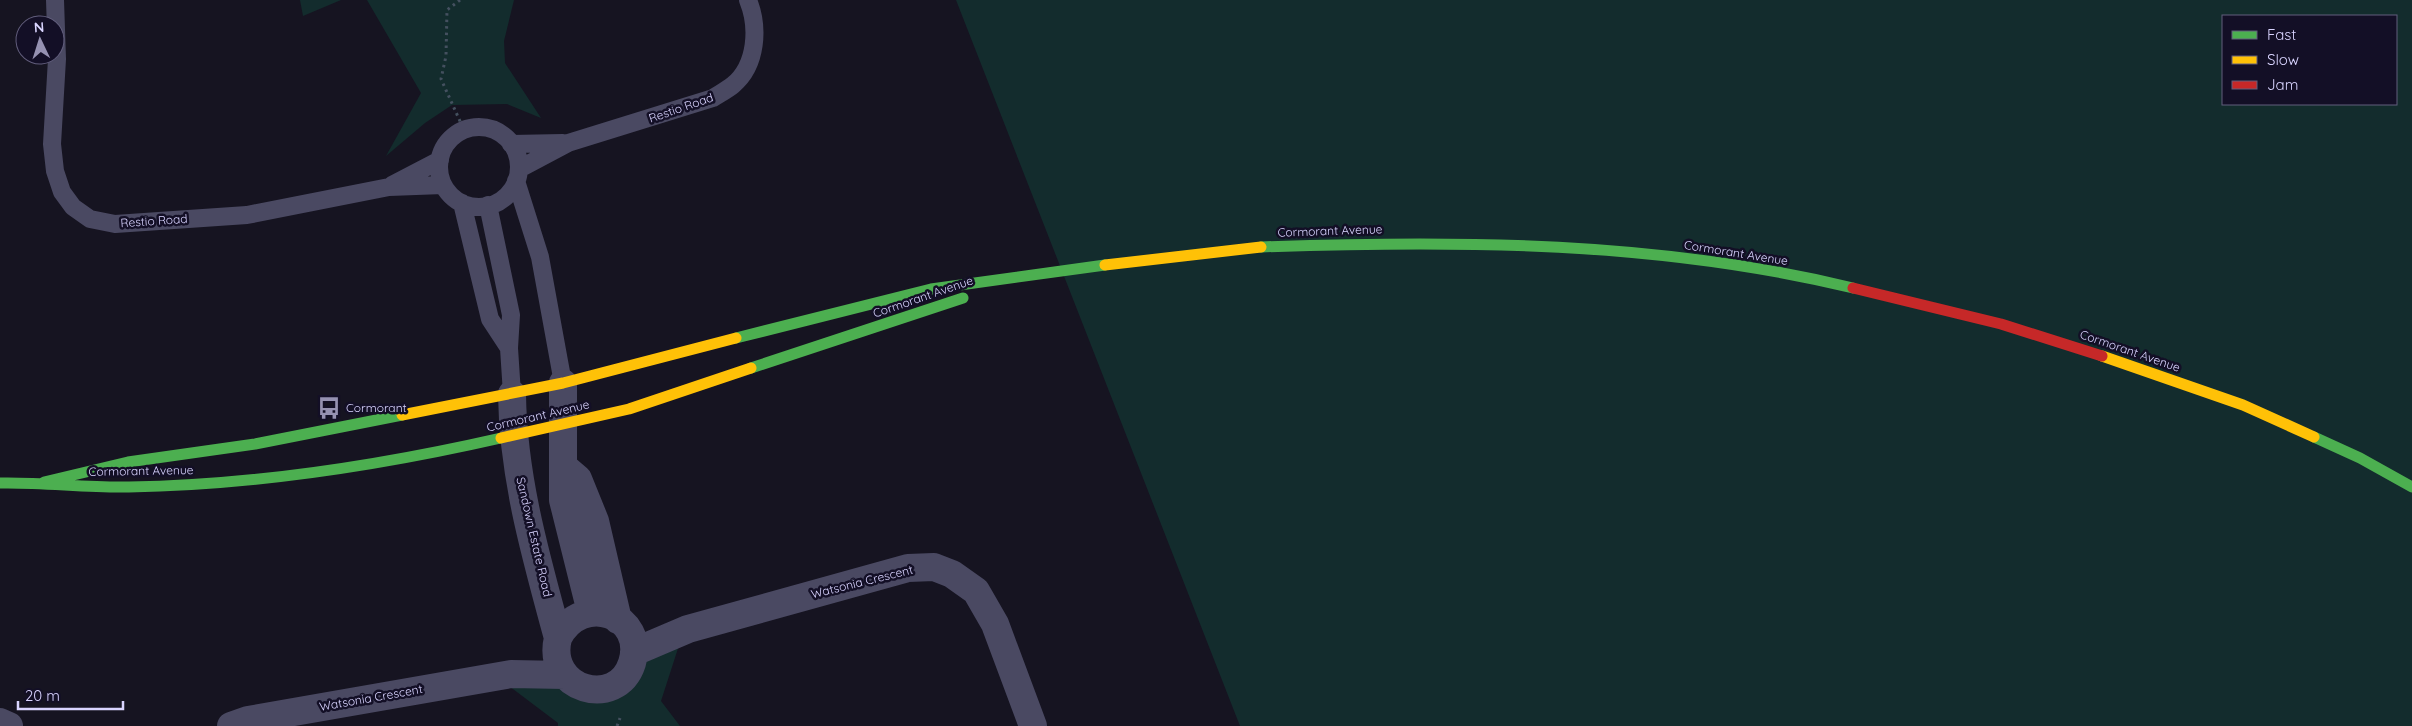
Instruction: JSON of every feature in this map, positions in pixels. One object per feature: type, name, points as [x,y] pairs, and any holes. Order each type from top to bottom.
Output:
[{"type":"street","name":"Cormorant Avenue","points":[[44,482],[128,462],[254,444],[512,394],[931,289],[1250,247],[1367,243],[1579,247],[1704,259],[1840,285],[2010,326],[2136,367],[2243,405],[2360,458],[2412,487]]},
{"type":"street","name":"Cormorant Avenue","points":[[0,483],[44,482],[75,486],[129,487],[309,475],[452,449],[629,409],[1020,278]]},
{"type":"street","points":[[562,383],[563,500],[591,612]]},
{"type":"street","name":"Sandown Estate Road","points":[[512,394],[513,436],[531,539],[557,643]]},
{"type":"street","points":[[564,467],[578,479],[595,522],[622,622],[632,638],[634,652],[632,663],[626,674],[607,688],[595,690],[583,688],[565,675],[558,662],[557,643],[565,625],[573,619],[591,612],[608,614],[622,622]]},
{"type":"street","name":"Watsonia Crescent","points":[[634,652],[688,629],[908,568],[934,567],[952,574],[976,591],[995,624],[1033,726]]},
{"type":"street","name":"Watsonia Crescent","points":[[622,622],[688,629]]},
{"type":"street","name":"Watsonia Crescent","points":[[512,674],[557,643]]},
{"type":"street","name":"Watsonia Crescent","points":[[230,726],[248,720],[512,674],[565,675]]},
{"type":"street","points":[[0,722],[9,726]]},
{"type":"lane","name":"Restio Road","points":[[54,0],[57,59],[52,144],[55,171],[62,192],[73,207],[90,219],[115,224],[247,215],[389,186],[444,185]]},
{"type":"lane","name":"Restio Road","points":[[517,175],[568,143],[713,98],[734,84],[747,68],[754,47],[754,26],[748,0]]},
{"type":"lane","points":[[517,175],[505,197],[488,206],[475,206],[462,203],[451,195],[444,185],[440,172],[440,160],[448,142],[464,130],[490,129],[502,135],[511,144],[517,155],[517,175],[540,257],[562,383]]},
{"type":"lane","name":"Restio Road","points":[[511,144],[568,143]]},
{"type":"lane","name":"Restio Road","points":[[389,186],[440,160]]},
{"type":"lane","points":[[462,203],[490,319],[509,348]]},
{"type":"lane","points":[[488,206],[511,315],[509,348],[512,394]]},
{"type":"path","points":[[460,0],[447,10],[446,56],[441,79],[464,130]]},
{"type":"green space","points":[[300,0],[341,0],[303,16]]},
{"type":"green space","points":[[367,0],[514,0],[504,41],[505,63],[541,118],[507,104],[452,105],[425,123],[386,156],[421,93]]},
{"type":"green space","points":[[956,0],[2412,0],[2412,726],[1240,726]]},
{"type":"green space","points":[[683,633],[661,701],[680,726],[558,726],[558,723],[501,680],[612,679]]},
{"type":"traffic: fast","points":[[1261,247],[1410,244],[1558,247],[1706,261],[1780,272],[1853,288]]},
{"type":"traffic: fast","points":[[736,338],[931,289],[1105,265]]},
{"type":"traffic: fast","points":[[751,368],[963,298]]},
{"type":"traffic: fast","points":[[44,482],[128,462],[255,444],[402,415]]},
{"type":"traffic: fast","points":[[2314,437],[2360,458],[2412,487]]},
{"type":"traffic: fast","points":[[0,483],[113,487],[176,485],[270,478],[409,457],[501,438]]},
{"type":"traffic: slow","points":[[1105,265],[1261,247]]},
{"type":"traffic: slow","points":[[402,415],[563,383],[736,338]]},
{"type":"traffic: slow","points":[[2102,356],[2243,405],[2314,437]]},
{"type":"traffic: slow","points":[[501,438],[629,409],[751,368]]},
{"type":"traffic: jam","points":[[1853,288],[2001,324],[2102,356]]},
{"type":"place","name":"Cormorant","points":[[329,408]]}]
